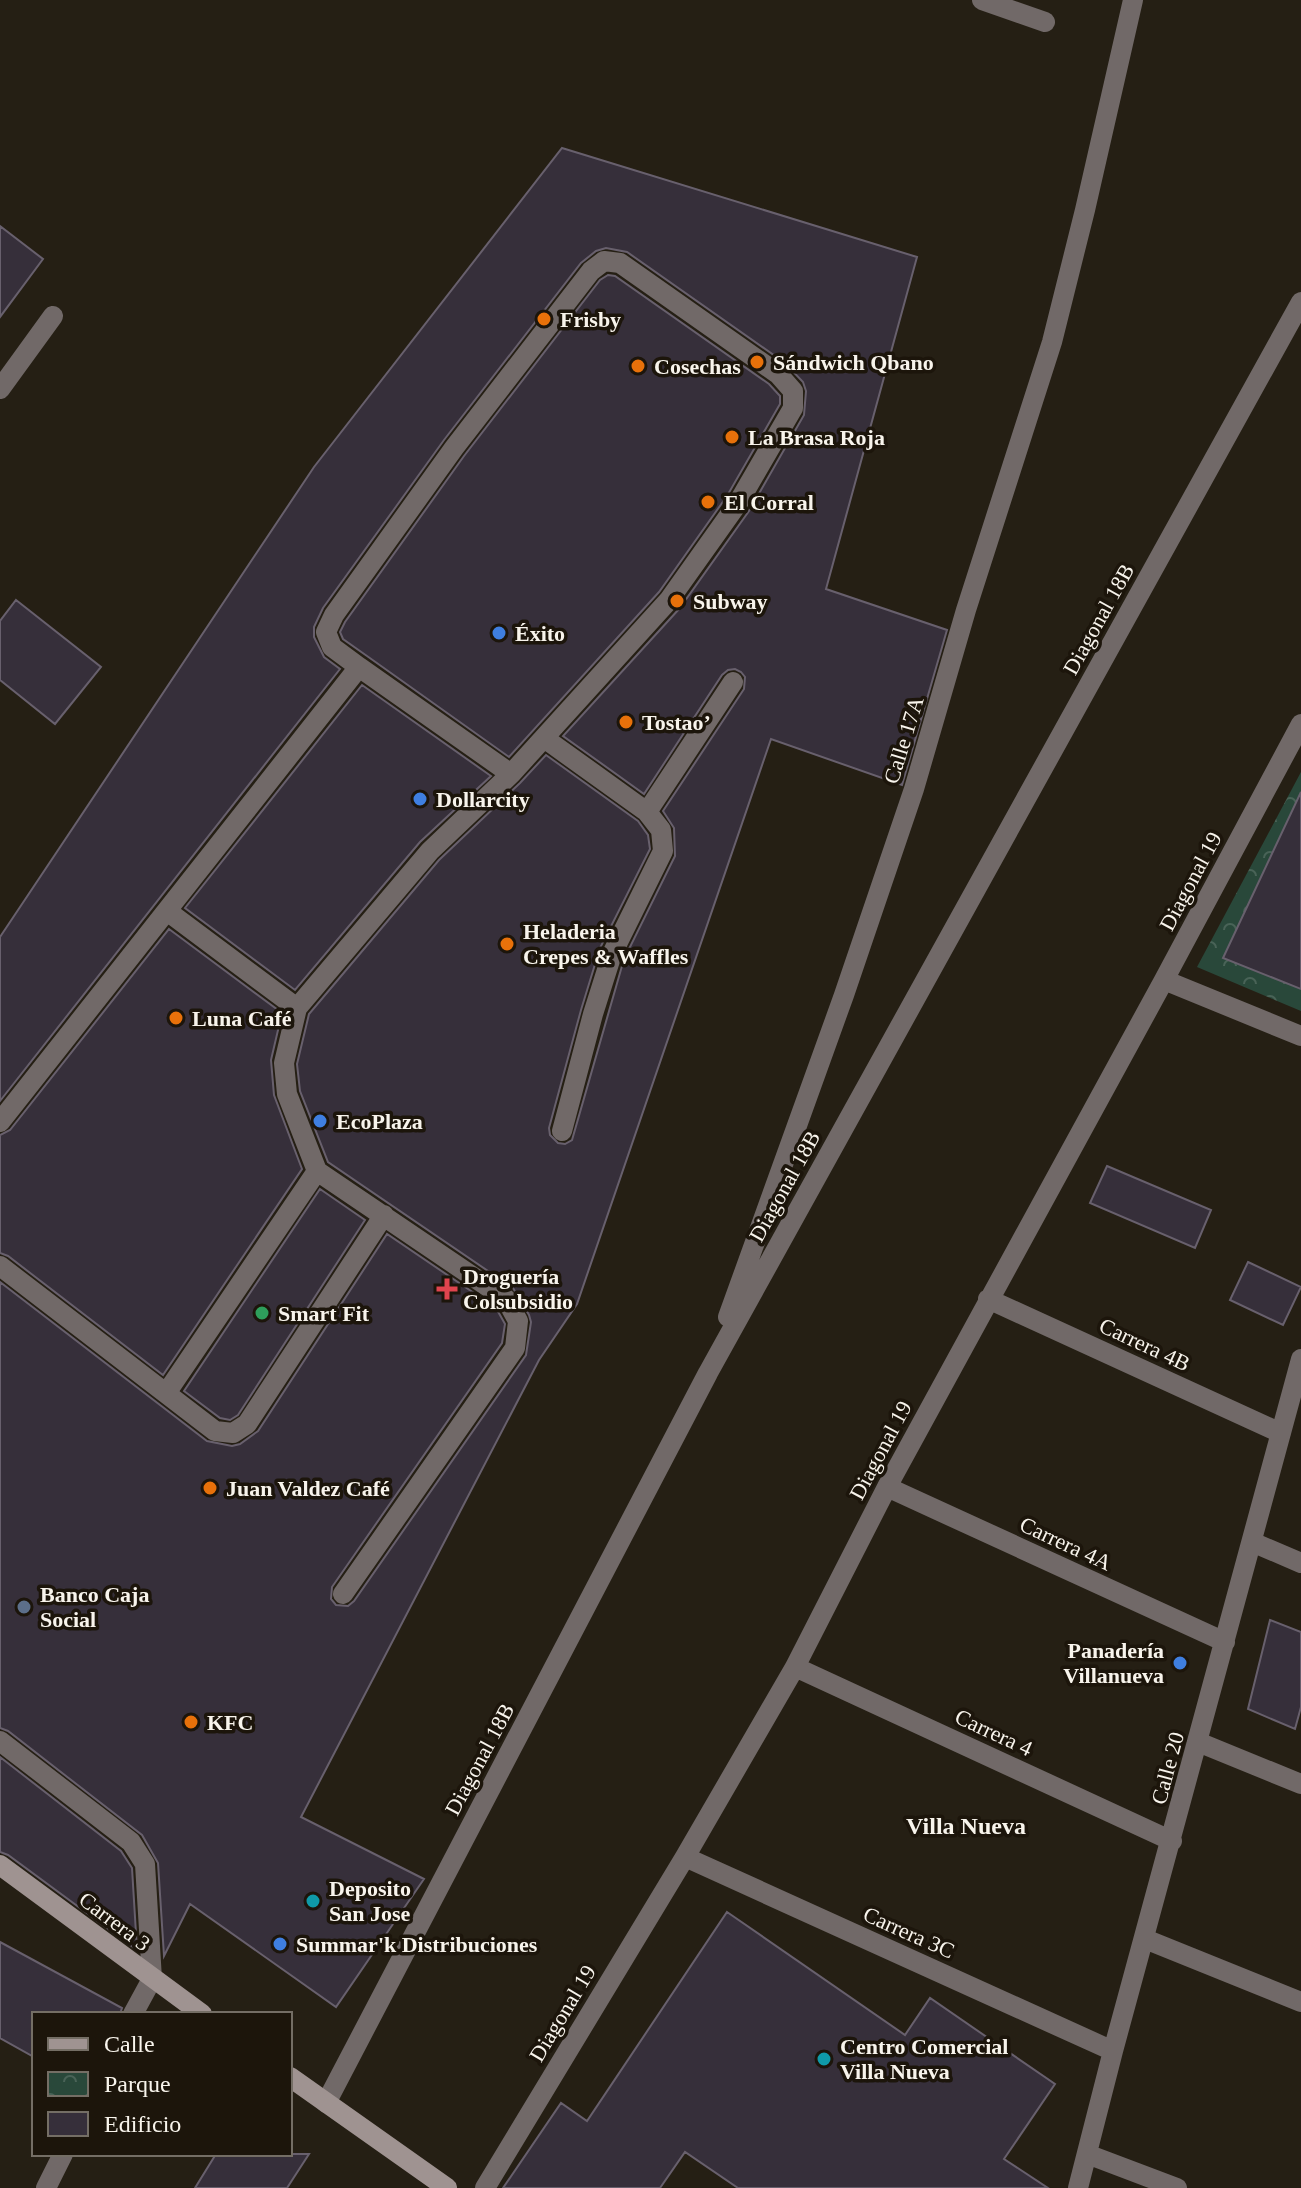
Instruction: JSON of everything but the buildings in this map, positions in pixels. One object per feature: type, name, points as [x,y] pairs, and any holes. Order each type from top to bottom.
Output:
[{"type":"main road","name":"Carrera 3","points":[[0,1865],[199,2012]]},
{"type":"main road","points":[[292,2078],[447,2188]]},
{"type":"street","points":[[982,0],[1045,22]]},
{"type":"street","name":"Calle 17A","points":[[708,1373],[844,995],[914,789],[966,610],[1052,342],[1133,0]]},
{"type":"street","points":[[343,1594],[515,1348],[518,1321],[506,1299],[317,1171],[287,1094],[284,1063],[297,1008],[430,851],[511,774],[669,600],[738,503],[793,408],[793,391],[778,374],[620,263],[604,261],[591,271],[454,448],[334,615],[326,632],[332,647],[511,774]]},
{"type":"street","name":"Diagonal 18B","points":[[326,2103],[708,1373],[1301,302]]},
{"type":"street","points":[[0,389],[53,316]]},
{"type":"street","points":[[0,1122],[359,667]]},
{"type":"street","points":[[647,812],[733,682]]},
{"type":"street","name":"Diagonal 19","points":[[485,2188],[685,1857],[795,1667],[887,1487],[1301,724]]},
{"type":"street","points":[[544,738],[647,812],[661,830],[663,851],[612,954],[562,1131]]},
{"type":"street","points":[[167,911],[297,1008]]},
{"type":"street","points":[[1164,980],[1301,1036]]},
{"type":"street","points":[[167,1392],[317,1171]]},
{"type":"street","points":[[0,1266],[215,1431],[233,1433],[247,1424],[384,1215]]},
{"type":"street","name":"Carrera 4B","points":[[988,1299],[1281,1433]]},
{"type":"street","name":"Calle 20","points":[[1078,2188],[1301,1359]]},
{"type":"street","name":"Carrera 4A","points":[[887,1487],[1225,1642]]},
{"type":"street","points":[[1252,1542],[1301,1563]]},
{"type":"street","name":"Carrera 4","points":[[795,1667],[1172,1841]]},
{"type":"street","points":[[0,1741],[131,1842],[145,1864],[152,1979],[134,2012]]},
{"type":"street","points":[[1198,1742],[1301,1784]]},
{"type":"street","name":"Carrera 3C","points":[[685,1857],[1113,2051]]},
{"type":"street","points":[[1145,1939],[1301,2002]]},
{"type":"street","points":[[1087,2154],[1177,2188]]},
{"type":"street","points":[[46,2188],[62,2156]]},
{"type":"green space","points":[[1301,772],[1301,1011],[1197,967]]},
{"type":"place","name":"Frisby","points":[[544,319]]},
{"type":"place","name":"Sándwich Qbano","points":[[757,362]]},
{"type":"place","name":"Cosechas","points":[[638,366]]},
{"type":"place","name":"La Brasa Roja","points":[[732,437]]},
{"type":"place","name":"El Corral","points":[[708,502]]},
{"type":"place","name":"Subway","points":[[677,601]]},
{"type":"place","name":"Éxito","points":[[499,633]]},
{"type":"place","name":"Tostao’","points":[[626,722]]},
{"type":"place","name":"Dollarcity","points":[[420,799]]},
{"type":"place","name":"Heladeria Crepes & Waffles","points":[[507,944]]},
{"type":"place","name":"Luna Café","points":[[176,1018]]},
{"type":"place","name":"EcoPlaza","points":[[320,1121]]},
{"type":"place","name":"Droguería Colsubsidio","points":[[447,1289]]},
{"type":"place","name":"Smart Fit","points":[[262,1313]]},
{"type":"place","name":"Juan Valdez Café","points":[[210,1488]]},
{"type":"place","name":"Banco Caja Social","points":[[24,1607]]},
{"type":"place","name":"Panadería Villanueva","points":[[1180,1663]]},
{"type":"place","name":"KFC","points":[[191,1722]]},
{"type":"place","name":"Deposito San Jose","points":[[313,1901]]},
{"type":"place","name":"Summar'k Distribuciones","points":[[280,1944]]},
{"type":"place","name":"Centro Comercial Villa Nueva","points":[[824,2059]]},
{"type":"district","name":"Villa Nueva","points":[[966,1826]]}]
